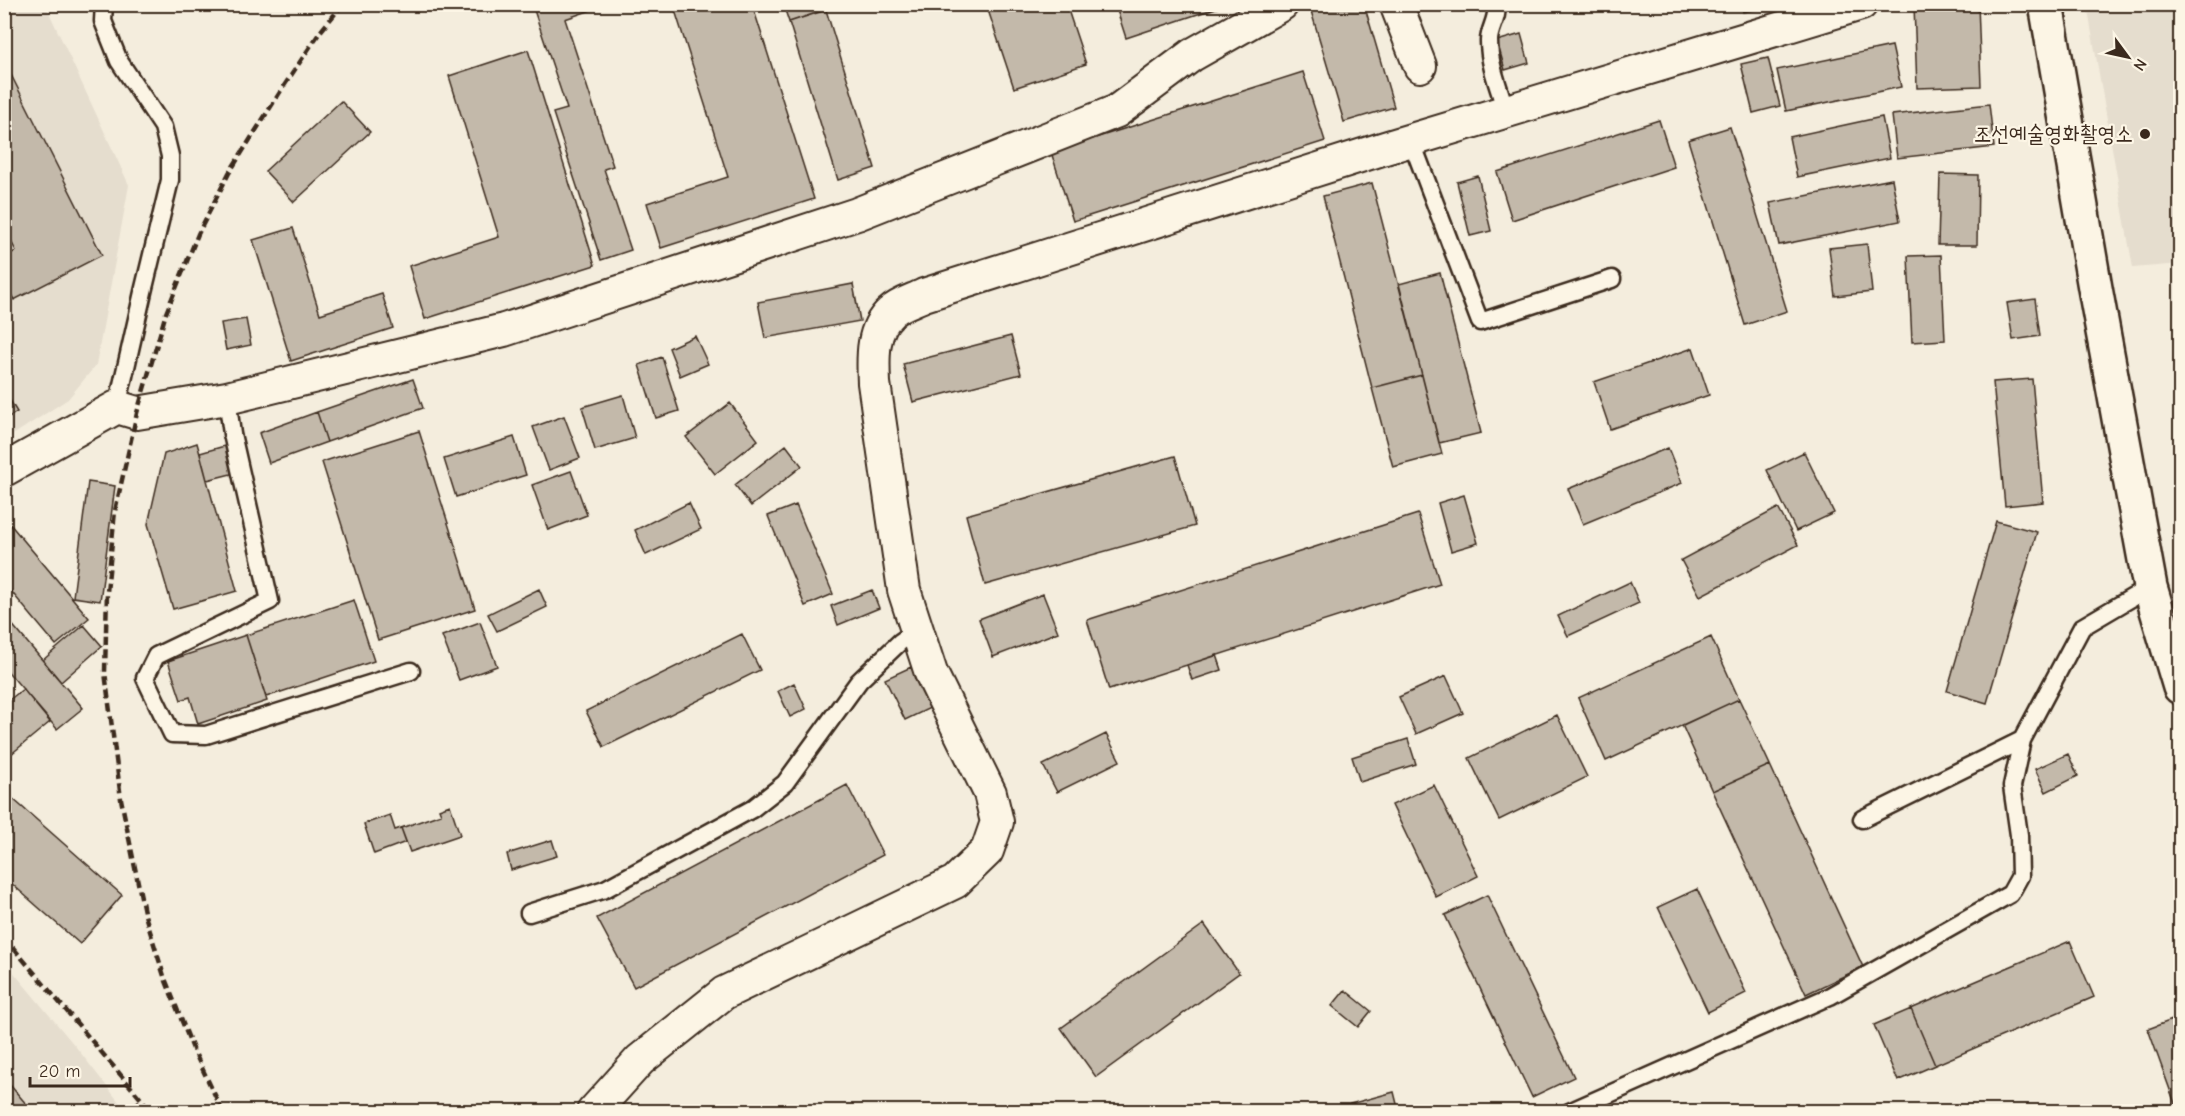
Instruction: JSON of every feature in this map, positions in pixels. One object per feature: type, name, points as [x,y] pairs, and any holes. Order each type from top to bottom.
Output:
[{"type":"street","points":[[4,470],[117,407],[137,413],[227,398],[504,330],[857,214],[1117,111],[1192,55],[1282,4]]},
{"type":"street","points":[[1396,4],[1420,66]]},
{"type":"street","points":[[593,1112],[640,1060],[724,993],[955,882],[987,851],[997,822],[990,793],[932,673],[904,590],[874,383],[873,357],[876,333],[891,311],[924,294],[1411,140],[1861,4]]},
{"type":"street","points":[[2046,4],[2150,587],[2181,687]]},
{"type":"lane","points":[[104,4],[104,21],[119,61],[163,127],[170,156],[170,180],[142,292],[117,407]]},
{"type":"lane","points":[[1496,4],[1498,13],[1489,37],[1489,58],[1506,111]]},
{"type":"lane","points":[[1411,140],[1480,322],[1612,279]]},
{"type":"lane","points":[[227,398],[232,434],[270,601],[156,656],[145,678],[172,734],[206,735],[411,671]]},
{"type":"lane","points":[[1569,1112],[1830,996],[2010,894],[2019,876],[2019,835],[2012,786],[2022,740],[2082,627],[2150,587]]},
{"type":"lane","points":[[529,913],[605,889],[752,809],[785,783],[860,681],[900,642],[917,630]]},
{"type":"lane","points":[[1862,819],[2022,740]]},
{"type":"shaded area","points":[[9,4],[46,6],[129,185],[96,365],[68,399],[5,440],[4,6]]},
{"type":"shaded area","name":"조선예술영화촬영소","points":[[2087,5],[2180,5],[2180,264],[2133,268]]},
{"type":"shaded area","points":[[4,961],[76,1047],[126,1111],[5,1111]]},
{"type":"building","points":[[532,4],[609,4],[565,19],[613,166],[604,169],[631,250],[601,260],[553,113],[567,109]]},
{"type":"building","points":[[673,4],[752,4],[814,199],[661,248],[647,203],[728,177]]},
{"type":"building","points":[[783,4],[830,4],[831,8],[789,22]]},
{"type":"building","points":[[986,4],[1066,4],[1086,64],[1014,88]]},
{"type":"building","points":[[1115,4],[1228,4],[1126,38]]},
{"type":"building","points":[[1333,4],[1364,4],[1394,107],[1344,122],[1311,11]]},
{"type":"building","points":[[1741,4],[1785,4],[1743,12]]},
{"type":"building","points":[[1978,4],[1981,86],[1917,88],[1914,5]]},
{"type":"building","points":[[826,10],[875,168],[838,180],[789,22]]},
{"type":"building","points":[[1521,34],[1529,63],[1505,70],[1497,41]]},
{"type":"building","points":[[1892,46],[1901,87],[1786,111],[1777,70]]},
{"type":"building","points":[[528,50],[595,265],[425,319],[409,266],[499,237],[449,76]]},
{"type":"building","points":[[1768,58],[1780,106],[1753,113],[1741,64]]},
{"type":"building","points":[[4,61],[102,255],[14,300],[4,280],[4,257],[16,251],[4,228]]},
{"type":"building","points":[[1303,72],[1325,141],[1073,221],[1051,152]]},
{"type":"building","points":[[341,101],[370,132],[294,202],[265,171]]},
{"type":"building","points":[[1989,104],[1994,147],[1897,158],[1892,115]]},
{"type":"building","points":[[1882,117],[1890,158],[1797,177],[1789,137]]},
{"type":"building","points":[[1659,120],[1674,167],[1512,220],[1497,172]]},
{"type":"building","points":[[1730,127],[1787,311],[1745,325],[1688,140]]},
{"type":"building","points":[[1940,174],[1978,175],[1977,245],[1938,245]]},
{"type":"building","points":[[1478,176],[1491,231],[1470,236],[1457,182]]},
{"type":"building","points":[[1892,179],[1900,221],[1779,245],[1770,203]]},
{"type":"building","points":[[1372,183],[1422,375],[1372,388],[1323,196]]},
{"type":"building","points":[[293,228],[320,314],[382,294],[393,328],[291,361],[253,240]]},
{"type":"building","points":[[1867,244],[1872,292],[1835,296],[1829,248]]},
{"type":"building","points":[[1941,255],[1945,340],[1912,342],[1908,256]]},
{"type":"building","points":[[1440,273],[1481,433],[1439,443],[1399,284]]},
{"type":"building","points":[[853,284],[860,321],[765,338],[758,302]]},
{"type":"building","points":[[2035,299],[2040,336],[2013,340],[2007,303]]},
{"type":"building","points":[[246,319],[251,345],[226,350],[221,323]]},
{"type":"building","points":[[695,336],[708,364],[680,376],[669,348]]},
{"type":"building","points":[[1011,336],[1021,374],[913,402],[903,364]]},
{"type":"building","points":[[1693,348],[1709,395],[1610,429],[1594,382]]},
{"type":"building","points":[[662,357],[679,411],[656,418],[639,365]]},
{"type":"building","points":[[1422,375],[1442,454],[1393,467],[1372,388]]},
{"type":"building","points":[[413,379],[423,408],[327,442],[317,412]]},
{"type":"building","points":[[2032,379],[2043,502],[2005,506],[1993,382]]},
{"type":"building","points":[[6,394],[17,412],[4,420],[4,395]]},
{"type":"building","points":[[623,395],[635,438],[595,450],[582,407]]},
{"type":"building","points":[[730,403],[758,440],[715,474],[686,437]]},
{"type":"building","points":[[317,412],[327,442],[269,463],[259,433]]},
{"type":"building","points":[[564,416],[580,458],[549,470],[533,427]]},
{"type":"building","points":[[419,431],[475,609],[378,640],[322,462]]},
{"type":"building","points":[[514,437],[526,475],[456,497],[444,459]]},
{"type":"building","points":[[197,443],[237,591],[173,609],[148,524],[164,454]]},
{"type":"building","points":[[228,445],[235,473],[207,480],[200,453]]},
{"type":"building","points":[[786,445],[802,466],[751,506],[735,485]]},
{"type":"building","points":[[1668,448],[1682,483],[1583,524],[1568,489]]},
{"type":"building","points":[[1804,452],[1834,513],[1796,531],[1767,470]]},
{"type":"building","points":[[1175,456],[1195,526],[985,585],[966,515]]},
{"type":"building","points":[[571,471],[587,515],[548,530],[532,485]]},
{"type":"building","points":[[88,482],[115,486],[100,601],[73,597]]},
{"type":"building","points":[[1464,495],[1478,543],[1451,551],[1438,503]]},
{"type":"building","points":[[689,503],[701,529],[646,555],[635,530]]},
{"type":"building","points":[[796,505],[833,594],[805,606],[768,516]]},
{"type":"building","points":[[1778,508],[1798,545],[1700,596],[1681,560]]},
{"type":"building","points":[[1418,514],[1440,584],[1109,690],[1087,620]]},
{"type":"building","points":[[4,517],[89,618],[56,645],[4,583]]},
{"type":"building","points":[[1996,521],[2037,532],[1987,703],[1947,691]]},
{"type":"building","points":[[1630,582],[1639,603],[1568,636],[1558,616]]},
{"type":"building","points":[[539,589],[547,607],[497,631],[488,614]]},
{"type":"building","points":[[872,590],[879,608],[838,625],[831,606]]},
{"type":"building","points":[[1043,594],[1058,632],[993,657],[979,619]]},
{"type":"building","points":[[354,600],[374,661],[266,697],[246,635]]},
{"type":"building","points":[[4,615],[83,708],[57,729],[4,667]]},
{"type":"building","points":[[480,622],[497,666],[459,680],[442,636]]},
{"type":"building","points":[[84,625],[102,646],[61,682],[43,660]]},
{"type":"building","points":[[742,634],[760,670],[604,747],[586,711]]},
{"type":"building","points":[[246,635],[267,701],[198,724],[190,697],[181,700],[168,661]]},
{"type":"building","points":[[1711,637],[1739,699],[1606,761],[1578,698]]},
{"type":"building","points":[[1217,655],[1222,670],[1192,680],[1187,665]]},
{"type":"building","points":[[911,667],[930,708],[905,720],[885,679]]},
{"type":"building","points":[[1446,676],[1463,713],[1416,734],[1399,697]]},
{"type":"building","points":[[794,683],[806,709],[790,717],[778,691]]},
{"type":"building","points":[[23,689],[50,722],[4,760],[4,704]]},
{"type":"building","points":[[1739,699],[1770,765],[1712,791],[1682,725]]},
{"type":"building","points":[[1557,715],[1587,777],[1499,820],[1469,758]]},
{"type":"building","points":[[1106,734],[1120,761],[1057,792],[1043,765]]},
{"type":"building","points":[[1408,739],[1416,764],[1360,782],[1352,757]]},
{"type":"building","points":[[2068,754],[2078,776],[2046,792],[2035,769]]},
{"type":"building","points":[[1770,765],[1863,967],[1806,994],[1712,791]]},
{"type":"building","points":[[847,785],[883,855],[634,987],[597,918]]},
{"type":"building","points":[[1434,785],[1478,876],[1436,897],[1392,805]]},
{"type":"building","points":[[4,791],[122,895],[80,944],[4,877]]},
{"type":"building","points":[[450,805],[460,835],[410,852],[401,828],[441,814],[439,809]]},
{"type":"building","points":[[390,815],[395,830],[401,828],[406,842],[374,854],[364,824]]},
{"type":"building","points":[[552,840],[557,856],[511,870],[507,854]]},
{"type":"building","points":[[1697,889],[1746,993],[1708,1012],[1658,907]]},
{"type":"building","points":[[1487,895],[1574,1077],[1532,1097],[1445,915]]},
{"type":"building","points":[[1204,924],[1239,973],[1096,1077],[1061,1028]]},
{"type":"building","points":[[2070,941],[2094,997],[1935,1065],[1911,1009]]},
{"type":"building","points":[[1345,990],[1371,1011],[1358,1027],[1332,1006]]},
{"type":"building","points":[[1911,1009],[1935,1065],[1898,1081],[1874,1025]]},
{"type":"building","points":[[2180,1017],[2180,1112],[2178,1112],[2148,1029]]},
{"type":"building","points":[[4,1078],[33,1112],[4,1112]]},
{"type":"building","points":[[1394,1092],[1399,1112],[1352,1112],[1350,1104]]},
{"type":"building","points":[[138,1101],[147,1112],[125,1112]]},
{"type":"railway","points":[[223,1112],[193,1049],[164,976],[144,912],[121,799],[105,672],[107,592],[115,511],[137,413],[166,313],[198,234],[229,173],[320,32],[343,4]]},
{"type":"railway","points":[[4,937],[152,1112]]},
{"type":"place","name":"조선예술영화촬영소","points":[[2145,134]]}]
